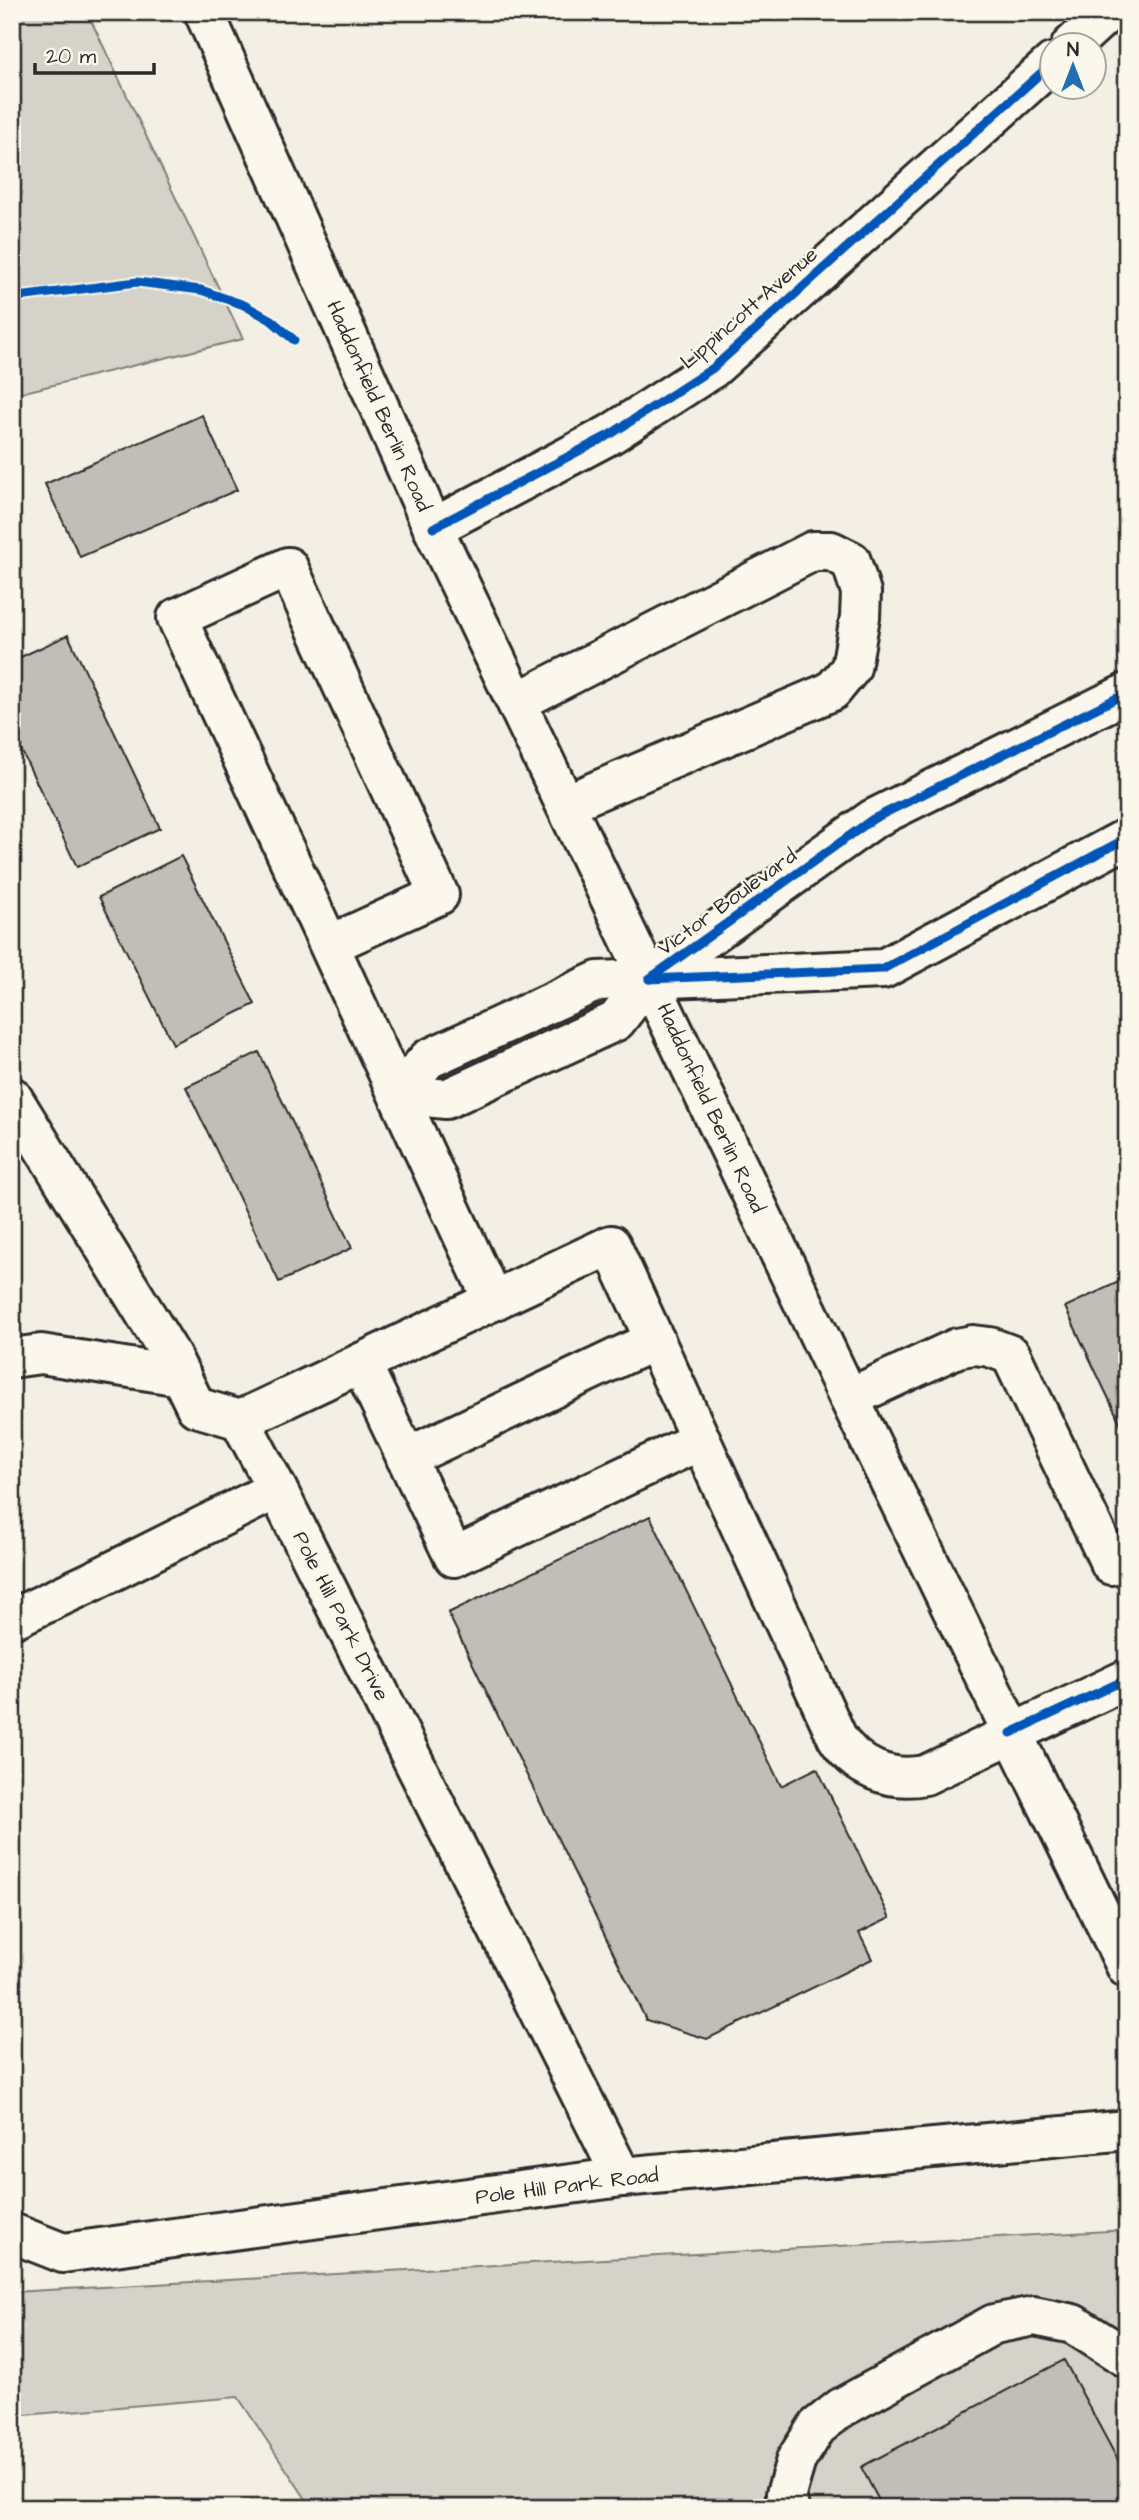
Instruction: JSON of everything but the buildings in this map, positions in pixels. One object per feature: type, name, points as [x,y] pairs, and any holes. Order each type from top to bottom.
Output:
[{"type":"main road","name":"Haddonfield Berlin Road","points":[[204,12],[433,528],[849,1398],[1127,1968]]},
{"type":"main road","points":[[1086,32],[1108,12]]},
{"type":"main road","name":"Lippincott Avenue","points":[[433,528],[611,434],[713,368],[1038,76]]},
{"type":"main road","points":[[517,702],[813,551],[831,551],[851,561],[861,592],[860,617],[851,668],[832,691],[566,804]]},
{"type":"main road","points":[[329,945],[439,895],[288,567],[177,618],[493,1301]]},
{"type":"main road","name":"Victor Boulevard","points":[[649,979],[873,819],[1127,693]]},
{"type":"main road","name":"Victor Boulevard","points":[[649,979],[883,969],[1127,838]]},
{"type":"main road","points":[[398,1094],[428,1059],[598,981],[649,979]]},
{"type":"main road","points":[[12,1097],[170,1354],[196,1407],[240,1420],[611,1245],[837,1737],[853,1757],[869,1768],[887,1775],[919,1776],[937,1770],[1127,1679]]},
{"type":"main road","points":[[406,1458],[655,1340]]},
{"type":"main road","points":[[849,1398],[957,1348],[979,1345],[1006,1352],[1011,1355],[1111,1565],[1127,1558]]},
{"type":"main road","points":[[12,1357],[41,1354],[181,1376]]},
{"type":"main road","points":[[361,1363],[454,1557],[701,1440]]},
{"type":"main road","name":"Pole Hill Park Drive","points":[[240,1420],[622,2177]]},
{"type":"main road","points":[[12,1619],[277,1489]]},
{"type":"main road","name":"Pole Hill Park Road","points":[[12,2233],[63,2253],[622,2177],[1127,2130]]},
{"type":"main road","points":[[789,2508],[786,2494],[796,2459],[817,2427],[841,2408],[994,2324],[1034,2316],[1073,2324],[1127,2358]]},
{"type":"shaded area","points":[[12,12],[87,12],[243,339],[12,395]]},
{"type":"shaded area","points":[[1127,2230],[1127,2508],[312,2508],[238,2397],[12,2416],[12,2292]]},
{"type":"cycle path","points":[[433,528],[611,434],[713,368],[1038,76]]},
{"type":"cycle path","points":[[12,294],[18,297],[137,282],[201,290],[244,305],[271,320],[294,340]]},
{"type":"cycle path","points":[[649,979],[873,819],[1127,693]]},
{"type":"cycle path","points":[[649,979],[883,969],[1127,838]]},
{"type":"cycle path","points":[[1011,1733],[1127,1679]]}]
